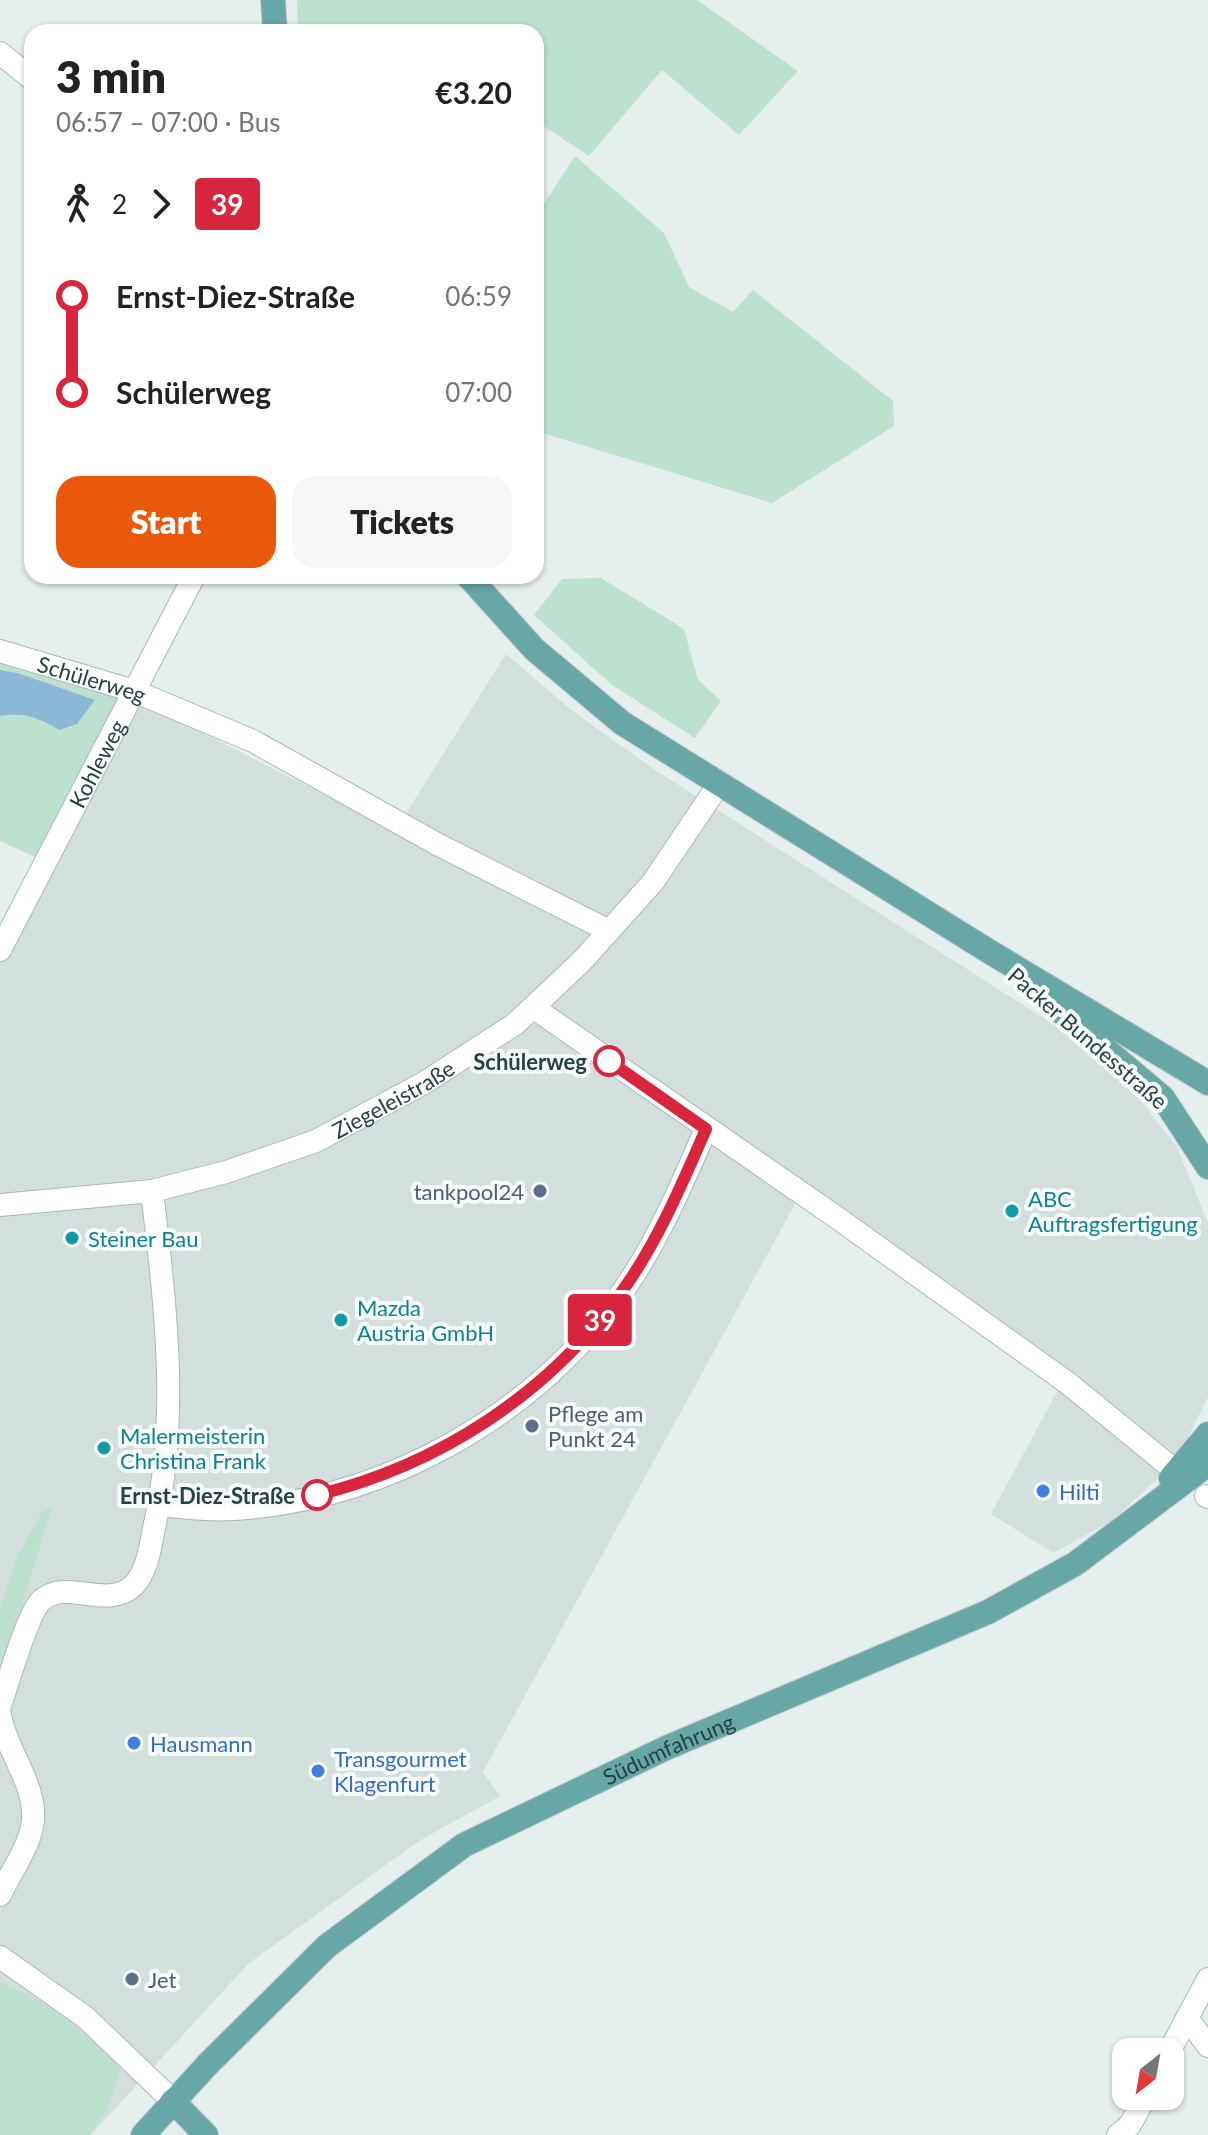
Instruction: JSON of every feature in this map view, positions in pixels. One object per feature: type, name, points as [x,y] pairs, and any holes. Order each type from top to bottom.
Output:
[{"type":"main road","points":[[273,0],[274,24]]},
{"type":"main road","points":[[475,584],[534,649],[622,723],[990,952],[1208,1083]]},
{"type":"main road","name":"Packer Bundesstraße","points":[[990,952],[1163,1098],[1208,1167]]},
{"type":"main road","points":[[1111,1537],[1183,1466],[1208,1434]]},
{"type":"main road","name":"Südumfahrung","points":[[143,2135],[327,1946],[464,1845],[666,1748],[988,1612],[1075,1564],[1208,1464]]},
{"type":"main road","points":[[173,2101],[206,2135]]},
{"type":"street","points":[[0,53],[24,72]]},
{"type":"street","name":"Kohleweg","points":[[0,950],[190,584]]},
{"type":"street","name":"Schülerweg","points":[[0,651],[134,691],[253,741],[437,844],[609,931]]},
{"type":"street","name":"Ziegeleistraße","points":[[0,1205],[152,1191],[238,1169],[316,1141],[373,1113],[424,1083],[534,1008],[653,882],[719,784]]},
{"type":"street","points":[[534,1008],[836,1217],[1056,1375],[1167,1464]]},
{"type":"street","points":[[160,1505],[233,1509],[317,1495],[393,1473],[470,1433],[544,1377],[604,1316],[655,1238],[706,1129]]},
{"type":"street","points":[[0,1706],[20,1644],[40,1601],[56,1592],[114,1597],[133,1585],[146,1565],[160,1505],[168,1425],[169,1354],[152,1191]]},
{"type":"street","points":[[0,1715],[3,1734],[30,1795],[32,1825],[27,1842],[0,1895]]},
{"type":"street","points":[[0,1957],[85,2017],[173,2101]]},
{"type":"street","points":[[1176,2038],[1208,1979]]},
{"type":"street","points":[[1187,2018],[1208,2046]]},
{"type":"street","points":[[1118,2135],[1130,2125],[1138,2110]]},
{"type":"shaded area","points":[[506,654],[570,709],[655,770],[1045,1019],[1093,1053],[1142,1102],[1177,1147],[1208,1223],[1208,1397],[1180,1453],[1163,1474],[1110,1522],[1053,1553],[991,1514],[1059,1388],[806,1184],[483,1772],[500,1796],[419,1841],[249,1963],[91,2135],[0,2135],[0,954],[133,697],[395,831]]},
{"type":"green space","points":[[297,0],[697,0],[798,71],[739,135],[662,70],[589,156],[544,126],[544,24],[298,24]]},
{"type":"green space","points":[[575,156],[664,233],[689,287],[733,312],[753,290],[893,401],[894,426],[772,503],[544,433],[544,204]]},
{"type":"green space","points":[[601,578],[684,629],[698,680],[721,701],[695,738],[612,685],[534,615],[562,579]]},
{"type":"green space","points":[[0,651],[134,691],[44,861],[0,841],[0,716],[11,714],[39,718],[94,700],[18,673],[0,670]]},
{"type":"green space","points":[[52,1507],[0,1678],[0,1608],[18,1555],[42,1512]]},
{"type":"green space","points":[[0,1983],[49,2007],[80,2030],[121,2068],[107,2111],[89,2135],[0,2135]]},
{"type":"water","points":[[0,670],[18,673],[95,700],[77,724],[59,730],[31,717],[0,716]]},
{"type":"bus line","name":"39","points":[[317,1495],[393,1473],[470,1433],[544,1377],[589,1333],[624,1288],[655,1238],[706,1129],[609,1061]]},
{"type":"place","name":"Schülerweg","points":[[609,1061]]},
{"type":"place","name":"tankpool24","points":[[540,1191]]},
{"type":"place","name":"ABC Auftragsfertigung","points":[[1012,1211]]},
{"type":"place","name":"Steiner Bau","points":[[72,1238]]},
{"type":"place","name":"Mazda Austria GmbH","points":[[341,1320]]},
{"type":"place","name":"Pflege am Punkt 24","points":[[532,1426]]},
{"type":"place","name":"Malermeisterin Christina Frank","points":[[104,1448]]},
{"type":"place","name":"Hilti","points":[[1043,1491]]},
{"type":"place","name":"Ernst-Diez-Straße","points":[[317,1495]]},
{"type":"place","name":"Hausmann","points":[[134,1743]]},
{"type":"place","name":"Transgourmet Klagenfurt","points":[[318,1771]]},
{"type":"place","name":"Jet","points":[[132,1979]]}]
